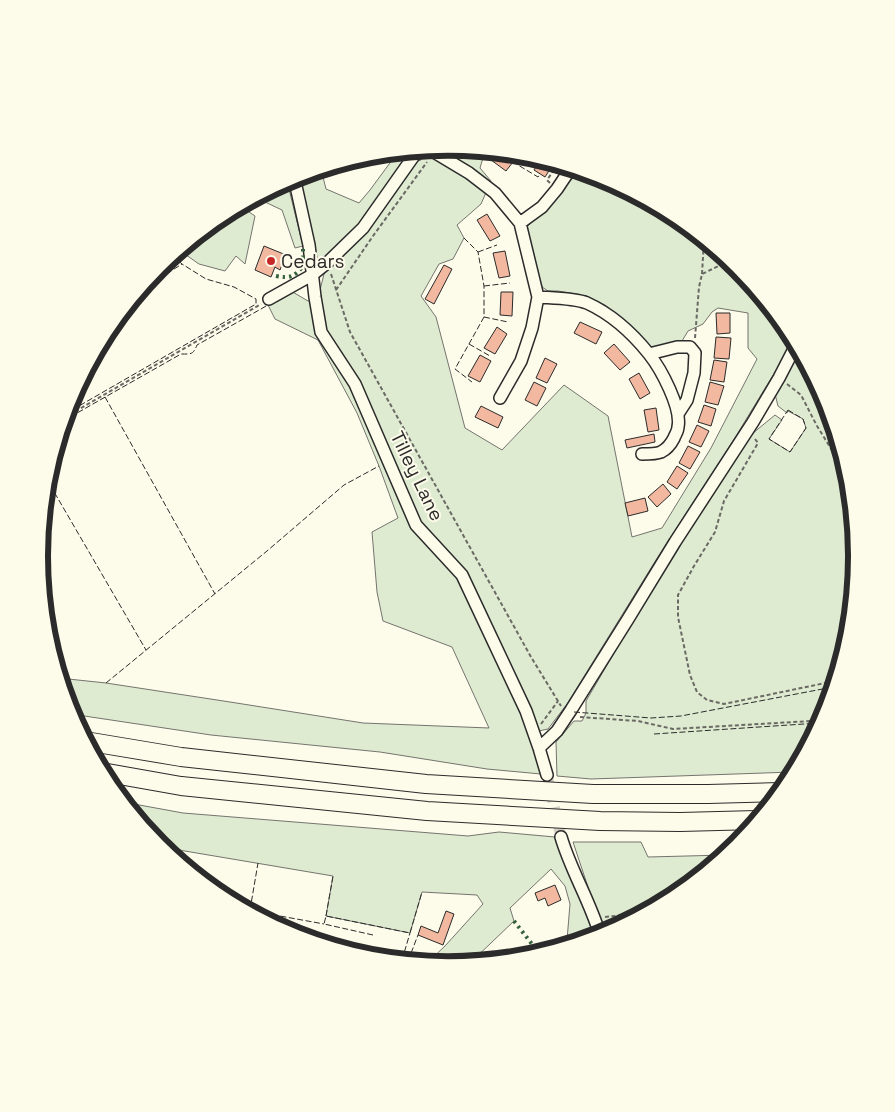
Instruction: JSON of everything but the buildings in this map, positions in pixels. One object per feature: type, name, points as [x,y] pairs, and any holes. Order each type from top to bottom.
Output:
[{"type":"highway","points":[[94,743],[180,757],[426,784],[593,794],[770,792]]},
{"type":"highway","points":[[112,774],[181,786],[427,811],[600,821],[748,820]]},
{"type":"street","points":[[437,156],[469,173],[495,193],[520,223],[538,297],[532,328],[521,361],[500,398]]},
{"type":"street","points":[[269,299],[312,275],[363,228],[413,158]]},
{"type":"street","points":[[520,223],[542,207],[558,189],[567,174]]},
{"type":"street","name":"Tilley Lane","points":[[296,185],[309,245],[321,332],[355,384],[416,525],[462,575],[526,712],[547,775]]},
{"type":"street","points":[[538,297],[560,298],[586,303],[609,316],[630,332],[660,370],[672,395],[678,414],[678,428],[670,445],[661,452],[642,454]]},
{"type":"street","points":[[649,354],[677,347],[690,347],[694,353],[694,373],[687,400],[678,414]]},
{"type":"street","points":[[539,748],[557,731],[567,716],[747,430],[792,353]]},
{"type":"street","points":[[562,837],[567,857],[598,927]]},
{"type":"path","points":[[336,291],[427,157]]},
{"type":"path","points":[[694,353],[703,249]]},
{"type":"path","points":[[327,263],[350,332],[567,716],[638,721],[673,728],[812,720]]},
{"type":"path","points":[[702,274],[721,265]]},
{"type":"path","points":[[75,412],[269,299]]},
{"type":"path","points":[[779,378],[801,395],[834,454]]},
{"type":"path","points":[[747,430],[758,443],[724,501],[715,532],[678,595],[678,617],[690,675],[697,692],[707,700],[724,704],[827,683]]},
{"type":"path","points":[[537,730],[558,701]]},
{"type":"path","points":[[595,918],[624,915]]},
{"type":"green space","points":[[422,157],[483,158],[480,168],[491,181],[481,204],[457,225],[464,238],[453,259],[439,264],[421,296],[436,317],[465,428],[502,450],[564,385],[608,416],[632,537],[662,528],[711,448],[757,359],[748,348],[748,313],[718,308],[712,312],[703,324],[688,331],[682,341],[652,348],[633,328],[605,305],[586,296],[548,291],[542,287],[538,278],[526,228],[574,176],[601,186],[670,223],[711,255],[765,312],[789,349],[567,704],[548,729],[529,733],[541,774],[487,769],[380,752],[211,735],[81,715],[67,679],[106,683],[363,723],[489,728],[452,647],[383,621],[377,592],[372,532],[398,518],[357,413],[318,340],[275,319],[268,305],[291,291],[308,301],[318,298],[324,274],[332,266],[314,259],[301,183],[323,176],[326,189],[359,203],[392,159],[414,158],[415,162],[421,160]]},
{"type":"green space","points":[[289,188],[303,246],[295,248],[282,210],[265,202]]},
{"type":"green space","points":[[247,211],[255,216],[245,264],[236,256],[225,271],[199,264],[185,254],[225,223]]},
{"type":"green space","points":[[795,358],[817,403],[834,452],[840,478],[847,530],[847,582],[840,634],[834,660],[817,709],[794,756],[784,772],[591,779],[557,776],[556,742],[574,721],[582,721],[586,713],[586,701],[645,600],[747,438],[775,415],[782,420],[769,439],[790,452],[806,428],[803,419],[788,411],[787,413],[778,406],[775,394]]},
{"type":"green space","points":[[133,804],[183,813],[468,836],[499,832],[555,837],[592,929],[567,937],[570,904],[565,886],[551,869],[510,908],[514,921],[479,955],[435,956],[483,904],[477,895],[422,892],[410,933],[326,916],[333,876],[176,850]]},
{"type":"green space","points":[[573,842],[641,842],[648,857],[713,855],[670,889],[603,925]]},
{"type":"tunnel","points":[[547,775],[561,837]]},
{"type":"hedge","points":[[276,276],[289,277],[303,266],[303,246]]},
{"type":"hedge","points":[[514,921],[534,946]]},
{"type":"fence","points":[[513,162],[538,177],[540,174]]},
{"type":"fence","points":[[464,238],[478,252],[484,286],[484,317],[455,369],[472,382]]},
{"type":"fence","points":[[478,252],[497,245]]},
{"type":"fence","points":[[76,407],[256,304],[256,299],[234,287],[206,279],[178,261]]},
{"type":"fence","points":[[161,278],[182,264]]},
{"type":"fence","points":[[484,286],[510,283]]},
{"type":"fence","points":[[73,415],[181,354],[191,353],[197,345],[268,305]]},
{"type":"fence","points":[[484,317],[508,322]]},
{"type":"fence","points":[[469,344],[490,356]]},
{"type":"fence","points":[[105,397],[215,594]]},
{"type":"fence","points":[[788,410],[803,419],[806,428],[790,452],[769,439],[788,410]]},
{"type":"fence","points":[[106,683],[344,485],[379,466]]},
{"type":"fence","points":[[53,490],[146,650]]},
{"type":"fence","points":[[574,712],[651,718],[681,716],[825,689]]},
{"type":"fence","points":[[654,734],[810,724]]},
{"type":"fence","points":[[251,904],[258,863]]},
{"type":"fence","points":[[326,916],[333,876]]},
{"type":"fence","points":[[373,935],[324,924],[326,916],[410,933],[422,892]]},
{"type":"fence","points":[[269,914],[324,924]]},
{"type":"fence","points":[[404,954],[410,933]]},
{"type":"fence","points":[[411,954],[418,935]]},
{"type":"place","name":"Cedars","points":[[271,261]]}]
